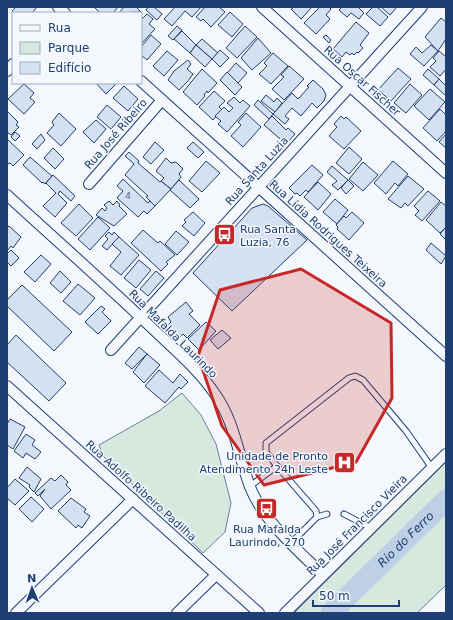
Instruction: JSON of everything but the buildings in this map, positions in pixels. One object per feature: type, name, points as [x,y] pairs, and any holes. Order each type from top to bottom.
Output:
[{"type":"street","name":"Rua Oscar Fischer","points":[[262,7],[446,173]]},
{"type":"street","name":"Rua Santa Luzia","points":[[111,350],[422,7]]},
{"type":"street","name":"Rua Lídia Rodrigues Teixeira","points":[[142,82],[446,356]]},
{"type":"street","name":"Rua José Ribeiro","points":[[89,184],[162,100]]},
{"type":"street","name":"Rua Mafalda Laurindo","points":[[7,195],[141,317],[202,377],[227,411],[235,431],[250,486],[257,502],[291,543],[323,575]]},
{"type":"street","name":"Rua Adolfo Ribeiro Padilha","points":[[7,386],[259,613]]},
{"type":"street","name":"Rua José Francisco Vieira","points":[[285,613],[446,454]]},
{"type":"street","points":[[16,613],[132,499]]},
{"type":"street","points":[[177,613],[216,575]]},
{"type":"lane","points":[[317,517],[316,511],[276,466],[266,452],[265,446],[266,443],[349,378],[355,376],[364,380],[406,431],[432,468]]},
{"type":"lane","points":[[250,486],[276,466]]},
{"type":"lane","points":[[291,543],[317,517],[327,514]]},
{"type":"lane","points":[[344,514],[372,528]]},
{"type":"highlighted area","points":[[301,269],[391,323],[392,398],[356,462],[264,485],[222,426],[198,356],[220,290]]},
{"type":"green space","points":[[182,393],[201,415],[216,444],[231,503],[225,532],[203,553],[103,456],[99,445],[159,411]]},
{"type":"green space","points":[[446,462],[446,585],[417,613],[294,613]]},
{"type":"waterway","name":"Rio do Ferro","points":[[331,613],[446,500]]},
{"type":"place","name":"Rua Santa Luzia, 76","points":[[225,235]]},
{"type":"place","name":"Unidade de Pronto Atendimento 24h Leste","points":[[344,462]]},
{"type":"place","name":"Rua Mafalda Laurindo, 270","points":[[267,509]]}]
